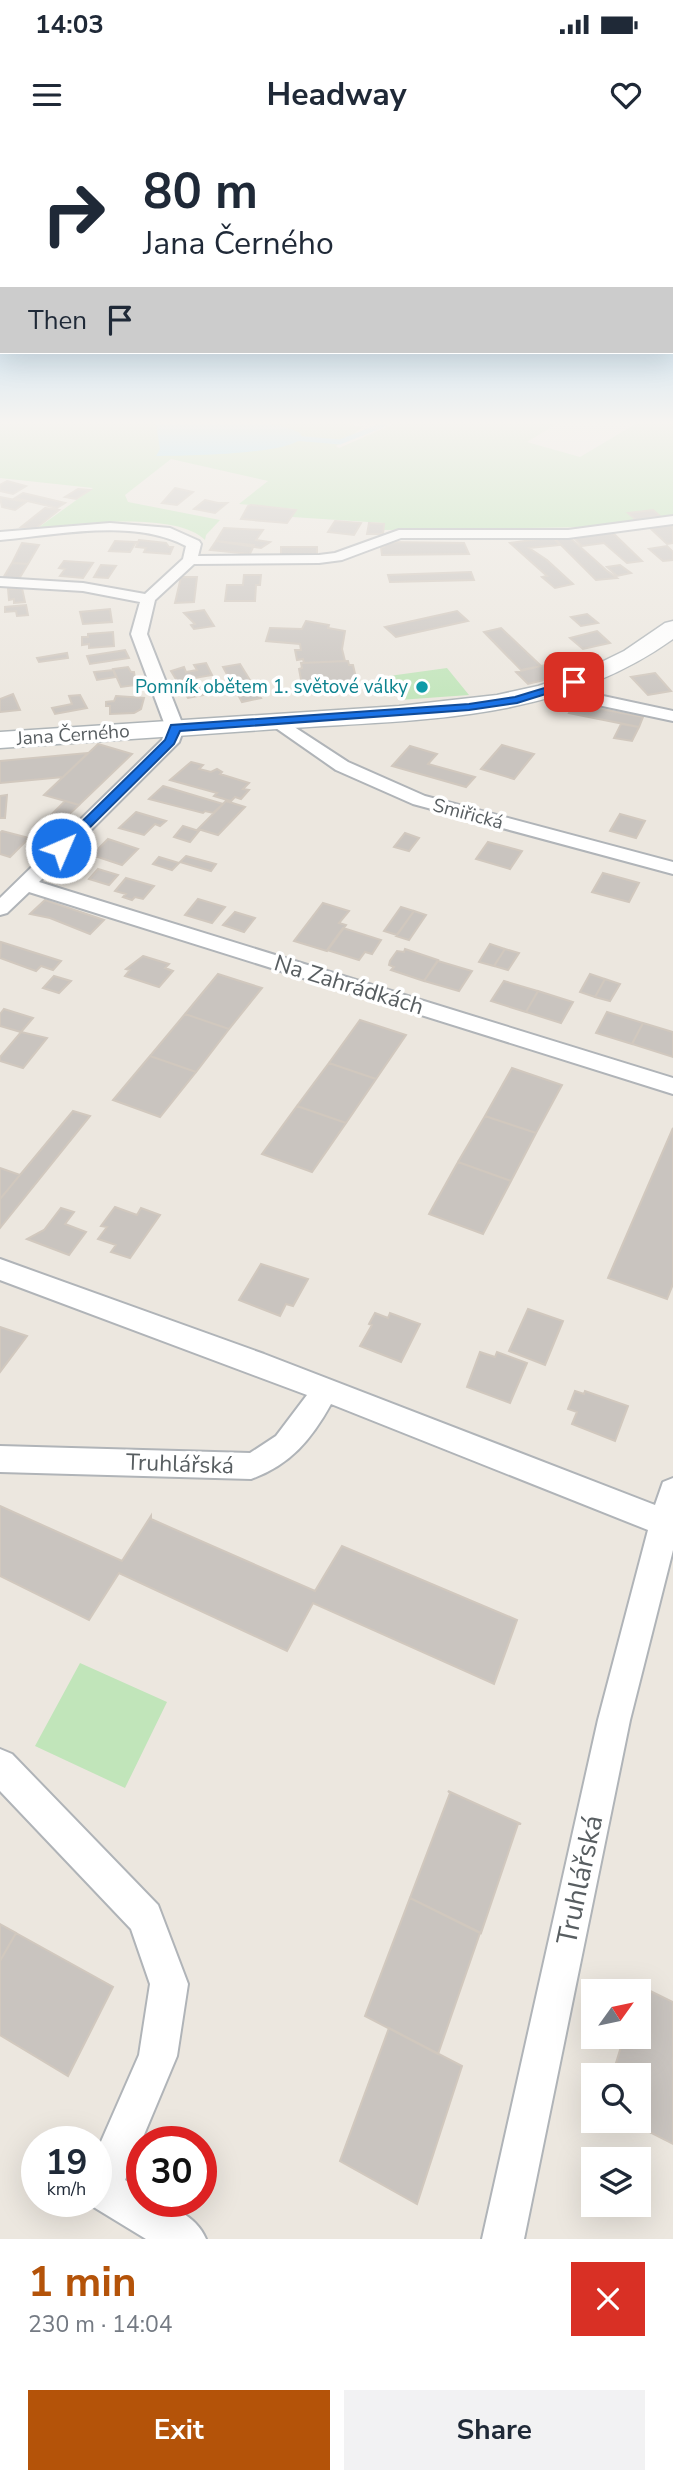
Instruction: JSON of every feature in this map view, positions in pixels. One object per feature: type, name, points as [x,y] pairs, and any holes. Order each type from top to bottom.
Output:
[{"type":"street","points":[[190,560],[319,559],[337,557],[399,534],[568,534],[666,521]]},
{"type":"street","points":[[0,536],[83,528],[151,529],[184,537],[194,544],[190,560],[148,599],[139,634],[175,728],[170,742],[0,909]]},
{"type":"street","points":[[0,582],[83,587],[148,599]]},
{"type":"street","name":"Jana Černého","points":[[0,740],[279,722],[469,707],[517,700],[597,673],[634,654],[673,628]]},
{"type":"street","points":[[552,690],[673,716]]},
{"type":"street","name":"Smiřická","points":[[279,722],[342,766],[419,800],[673,869]]},
{"type":"street","name":"Na Zahrádkách","points":[[25,884],[673,1086]]},
{"type":"street","name":"Truhlářská","points":[[0,1269],[324,1390],[670,1513],[614,1720],[503,2239]]},
{"type":"street","name":"Truhlářská","points":[[7,1459],[251,1466],[268,1460],[296,1436],[324,1390]]},
{"type":"street","points":[[0,1766],[145,1918],[169,1984],[158,2056],[101,2189],[185,2239]]},
{"type":"green space","points":[[47,521],[219,521],[206,535],[205,540],[191,531],[149,522],[98,522],[35,530]]},
{"type":"green space","points":[[353,521],[637,521],[593,527],[383,530],[384,523]]},
{"type":"green space","points":[[447,668],[469,695],[399,700],[389,676]]},
{"type":"green space","points":[[80,1663],[167,1702],[125,1788],[35,1746]]},
{"type":"building","points":[[29,521],[45,521],[35,529],[21,527]]},
{"type":"building","points":[[335,521],[361,523],[354,535],[328,532]]},
{"type":"building","points":[[369,523],[384,524],[383,534],[367,534]]},
{"type":"building","points":[[673,525],[673,543],[667,544],[650,528]]},
{"type":"building","points":[[224,528],[263,530],[256,540],[270,542],[261,548],[216,541]]},
{"type":"building","points":[[613,533],[642,561],[627,563],[604,543],[582,546],[574,538]]},
{"type":"building","points":[[553,537],[560,545],[529,548],[547,560],[573,584],[555,588],[542,577],[547,576],[510,543]]},
{"type":"building","points":[[569,537],[617,578],[596,580],[555,539]]},
{"type":"building","points":[[139,540],[166,543],[173,547],[170,554],[144,552],[146,548],[136,547]]},
{"type":"building","points":[[115,541],[136,542],[130,552],[109,551]]},
{"type":"building","points":[[216,541],[254,545],[250,554],[210,550]]},
{"type":"building","points":[[384,542],[464,543],[469,554],[382,555],[381,547],[384,547]]},
{"type":"building","points":[[22,543],[39,545],[28,564],[12,563]]},
{"type":"building","points":[[667,546],[673,552],[673,560],[663,561],[649,549]]},
{"type":"building","points":[[281,547],[317,547],[317,555],[281,556]]},
{"type":"building","points":[[64,561],[93,563],[83,578],[60,576],[65,569],[59,568]]},
{"type":"building","points":[[12,563],[28,564],[19,579],[3,578]]},
{"type":"building","points":[[101,565],[116,566],[108,578],[94,577]]},
{"type":"building","points":[[620,565],[631,573],[617,576],[607,567]]},
{"type":"building","points":[[471,572],[474,580],[390,582],[388,575]]},
{"type":"building","points":[[244,575],[261,575],[260,585],[256,585],[255,601],[225,601],[227,585],[243,585]]},
{"type":"building","points":[[181,577],[197,577],[194,602],[175,603]]},
{"type":"building","points":[[22,588],[25,602],[14,603],[14,599],[9,600],[8,589]]},
{"type":"building","points":[[26,605],[28,615],[17,616],[16,611],[5,612],[5,607]]},
{"type":"building","points":[[110,609],[112,622],[83,624],[80,612]]},
{"type":"building","points":[[204,610],[214,626],[194,629],[191,625],[195,624],[184,613]]},
{"type":"building","points":[[457,611],[468,621],[396,637],[385,627]]},
{"type":"building","points":[[587,614],[598,623],[581,626],[571,617]]},
{"type":"building","points":[[306,621],[345,631],[342,649],[345,661],[304,663],[303,659],[297,660],[295,650],[301,650],[300,644],[266,641],[270,628],[302,629]]},
{"type":"building","points":[[501,628],[541,666],[521,670],[484,632]]},
{"type":"building","points":[[597,631],[610,643],[583,649],[570,638]]},
{"type":"building","points":[[113,632],[114,646],[89,648],[89,644],[82,645],[82,637],[88,637],[88,634]]},
{"type":"building","points":[[125,650],[129,658],[90,664],[87,656]]},
{"type":"building","points":[[67,653],[68,658],[39,662],[37,658]]},
{"type":"building","points":[[348,661],[349,665],[353,665],[357,682],[302,685],[299,669],[302,668],[301,663]]},
{"type":"building","points":[[206,663],[212,675],[177,681],[171,671],[184,667],[186,672],[197,670],[194,665]]},
{"type":"building","points":[[240,664],[261,698],[242,702],[223,667]]},
{"type":"building","points":[[549,664],[561,676],[528,684],[516,672]]},
{"type":"building","points":[[128,667],[134,672],[136,685],[121,687],[113,669]]},
{"type":"building","points":[[113,670],[116,677],[97,680],[94,672]]},
{"type":"building","points":[[655,673],[671,691],[648,695],[631,677]]},
{"type":"building","points":[[193,678],[203,695],[188,698],[177,681]]},
{"type":"building","points":[[13,694],[20,710],[0,712],[0,699]]},
{"type":"building","points":[[80,695],[87,708],[55,714],[52,708],[72,704],[69,696]]},
{"type":"building","points":[[116,696],[144,698],[141,709],[134,713],[110,714],[110,706],[106,706],[106,702],[114,701]]},
{"type":"building","points":[[575,704],[643,717],[639,727],[569,713]]},
{"type":"building","points":[[621,724],[639,727],[632,741],[614,738]]},
{"type":"building","points":[[98,744],[132,754],[79,805],[44,795]]},
{"type":"building","points":[[502,745],[534,754],[514,779],[481,769]]},
{"type":"building","points":[[410,746],[437,754],[428,764],[475,777],[466,787],[392,766]]},
{"type":"building","points":[[88,753],[63,777],[0,783],[0,761]]},
{"type":"building","points":[[191,762],[203,765],[199,769],[211,772],[217,769],[222,772],[220,774],[249,783],[243,789],[249,790],[241,799],[235,797],[231,801],[214,796],[217,793],[170,780]]},
{"type":"building","points":[[163,786],[223,804],[213,813],[203,813],[149,799]]},
{"type":"building","points":[[7,795],[5,818],[0,818],[0,796]]},
{"type":"building","points":[[65,801],[79,805],[63,820],[49,817]]},
{"type":"building","points":[[226,801],[245,807],[218,835],[198,829]]},
{"type":"building","points":[[136,812],[166,821],[160,826],[155,824],[144,835],[119,828]]},
{"type":"building","points":[[620,814],[645,821],[636,838],[610,831]]},
{"type":"building","points":[[183,826],[199,831],[190,842],[174,837]]},
{"type":"building","points":[[2,831],[29,838],[10,857],[0,854]]},
{"type":"building","points":[[405,833],[419,838],[409,851],[394,847]]},
{"type":"building","points":[[108,839],[138,849],[122,865],[92,855]]},
{"type":"building","points":[[488,842],[522,851],[510,869],[476,859]]},
{"type":"building","points":[[186,856],[216,864],[211,871],[180,862]]},
{"type":"building","points":[[159,857],[179,863],[172,870],[153,864]]},
{"type":"building","points":[[98,869],[118,875],[109,885],[89,879]]},
{"type":"building","points":[[603,873],[639,883],[629,902],[592,892]]},
{"type":"building","points":[[126,878],[154,886],[143,899],[135,897],[132,900],[123,897],[126,894],[115,891]]},
{"type":"building","points":[[198,899],[225,907],[212,923],[185,915]]},
{"type":"building","points":[[45,900],[104,920],[90,934],[50,918],[30,914]]},
{"type":"building","points":[[323,903],[349,911],[339,923],[346,925],[327,951],[294,941]]},
{"type":"building","points":[[401,907],[414,911],[397,935],[384,931]]},
{"type":"building","points":[[414,911],[426,915],[409,940],[396,936]]},
{"type":"building","points":[[235,912],[255,918],[244,932],[223,925]]},
{"type":"building","points":[[343,928],[381,940],[372,954],[365,952],[359,960],[327,950]]},
{"type":"building","points":[[1,942],[61,961],[53,970],[41,966],[36,971],[0,958]]},
{"type":"building","points":[[490,944],[505,949],[494,966],[479,962]]},
{"type":"building","points":[[405,949],[438,960],[424,981],[391,970],[394,967],[389,965],[390,961],[397,951],[404,952]]},
{"type":"building","points":[[505,949],[519,953],[508,970],[494,966]]},
{"type":"building","points":[[143,956],[169,964],[165,968],[173,971],[159,987],[125,976],[130,970],[126,969]]},
{"type":"building","points":[[438,961],[472,971],[459,991],[424,981]]},
{"type":"building","points":[[218,974],[262,988],[229,1029],[185,1014]]},
{"type":"building","points":[[590,974],[605,979],[595,997],[580,992]]},
{"type":"building","points":[[54,976],[71,981],[59,993],[43,988]]},
{"type":"building","points":[[605,979],[620,984],[610,1001],[595,997]]},
{"type":"building","points":[[504,981],[538,991],[526,1012],[491,1001]]},
{"type":"building","points":[[538,991],[573,1002],[561,1023],[526,1012]]},
{"type":"building","points":[[4,1009],[33,1018],[21,1032],[0,1026],[0,1014]]},
{"type":"building","points":[[607,1012],[643,1023],[632,1044],[596,1033]]},
{"type":"building","points":[[185,1014],[229,1029],[196,1072],[150,1056]]},
{"type":"building","points":[[360,1020],[406,1035],[376,1079],[329,1063]]},
{"type":"building","points":[[643,1023],[673,1032],[673,1057],[632,1044]]},
{"type":"building","points":[[21,1032],[47,1038],[23,1068],[0,1061],[0,1057]]},
{"type":"building","points":[[150,1056],[196,1072],[160,1117],[113,1100]]},
{"type":"building","points":[[329,1063],[376,1079],[346,1123],[297,1106]]},
{"type":"building","points":[[512,1068],[562,1085],[536,1133],[485,1116]]},
{"type":"building","points":[[297,1106],[346,1123],[312,1172],[262,1154]]},
{"type":"building","points":[[73,1111],[90,1116],[0,1228],[0,1199]]},
{"type":"building","points":[[485,1116],[536,1133],[511,1181],[458,1162]]},
{"type":"building","points":[[673,1128],[673,1284],[667,1299],[608,1278]]},
{"type":"building","points":[[458,1162],[511,1181],[483,1234],[429,1214]]},
{"type":"building","points":[[0,1168],[20,1175],[0,1199]]},
{"type":"building","points":[[115,1207],[137,1215],[141,1208],[160,1215],[130,1258],[111,1252],[116,1245],[98,1239],[107,1227],[101,1226]]},
{"type":"building","points":[[61,1208],[74,1212],[65,1224],[86,1232],[69,1255],[27,1239],[44,1230]]},
{"type":"building","points":[[261,1264],[308,1279],[293,1306],[286,1304],[280,1316],[239,1300]]},
{"type":"building","points":[[528,1309],[563,1321],[545,1365],[509,1351]]},
{"type":"building","points":[[375,1313],[388,1318],[390,1313],[420,1324],[401,1362],[360,1346],[372,1325],[369,1324]]},
{"type":"building","points":[[0,1327],[27,1336],[0,1372]]},
{"type":"building","points":[[480,1352],[495,1357],[497,1352],[527,1363],[510,1403],[467,1387]]},
{"type":"building","points":[[575,1391],[584,1394],[585,1391],[628,1406],[615,1441],[572,1424],[577,1412],[568,1409]]},
{"type":"building","points":[[0,1506],[122,1561],[151,1516],[151,1519],[315,1591],[342,1546],[517,1620],[494,1684],[313,1603],[287,1651],[119,1573],[89,1620],[0,1576]]},
{"type":"building","points":[[448,1791],[521,1824],[518,1824],[481,1933],[410,1898],[450,1793]]},
{"type":"building","points":[[410,1898],[480,1933],[438,2054],[365,2016]]},
{"type":"building","points":[[0,1924],[16,1933],[0,1961]]},
{"type":"building","points":[[16,1933],[113,1987],[68,2076],[0,2035],[0,1961]]},
{"type":"building","points":[[651,1991],[673,2002],[673,2144],[651,2133],[651,2063],[616,2063],[620,2049],[651,2049]]},
{"type":"building","points":[[389,2028],[462,2066],[417,2204],[340,2161]]},
{"type":"place","name":"Pomník obětem 1. světové války","points":[[422,687]]},
{"type":"route","points":[[61,848],[170,742],[175,728],[469,707],[517,700],[574,682]]}]
